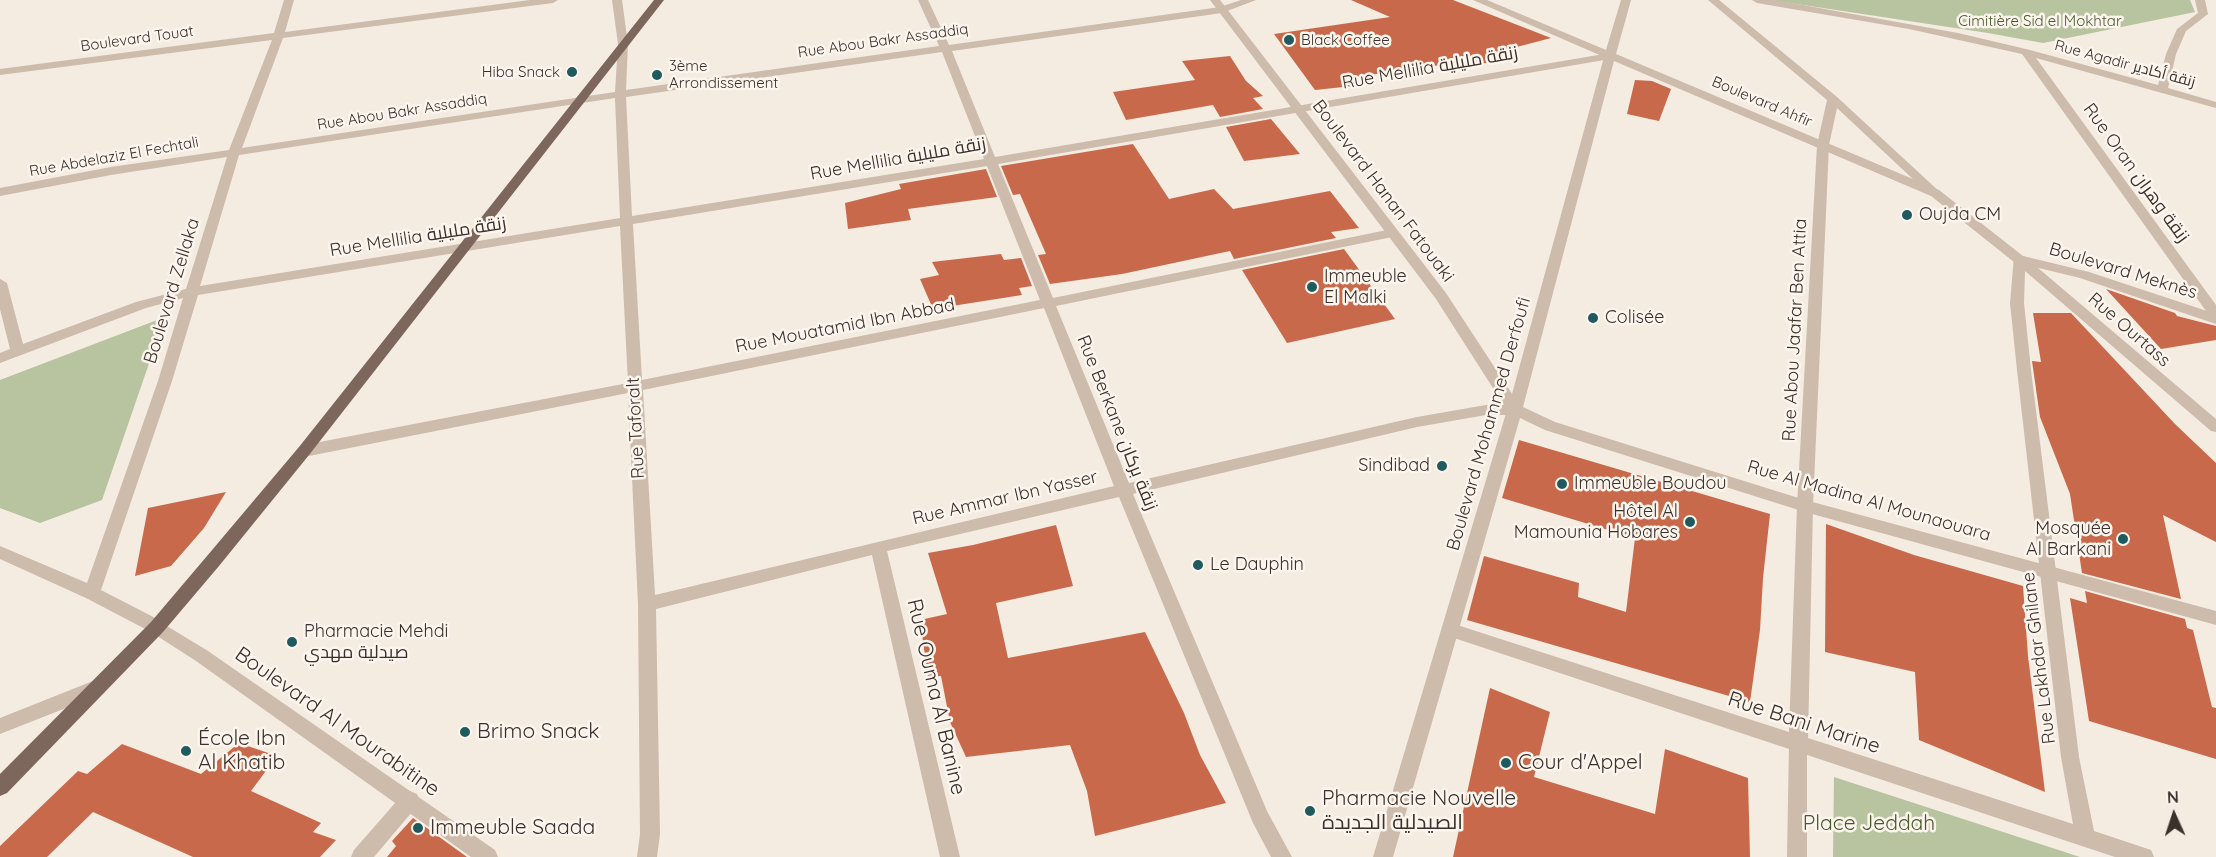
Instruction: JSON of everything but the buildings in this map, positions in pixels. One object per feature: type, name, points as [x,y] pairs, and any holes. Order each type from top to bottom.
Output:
[{"type":"main road","points":[[0,787],[157,627],[304,451],[659,0]]},
{"type":"street","name":"Boulevard Zellaka","points":[[92,593],[165,381],[234,152],[279,35],[289,0]]},
{"type":"street","name":"Boulevard Touat","points":[[0,72],[553,0]]},
{"type":"street","name":"Rue Taforalt","points":[[617,0],[623,44],[620,95],[625,222],[647,604],[650,834],[647,857]]},
{"type":"street","name":"Rue Berkane زنقة بركان","points":[[923,0],[945,47],[1047,303],[1260,817],[1282,857]]},
{"type":"street","name":"Rue Abou Bakr Assaddiq","points":[[234,152],[1251,0]]},
{"type":"street","name":"Boulevard Ahfir","points":[[1478,0],[1935,193],[2019,259]]},
{"type":"street","name":"Boulevard Mohammed Derfoufi","points":[[1383,857],[1452,630],[1484,511],[1515,410],[1626,0]]},
{"type":"street","points":[[1713,0],[1833,99],[1935,193]]},
{"type":"street","name":"Rue Agadir زنقة أكادير","points":[[1756,0],[1910,26],[2026,52],[2216,105]]},
{"type":"street","points":[[2162,90],[2171,54],[2182,29],[2203,14],[2200,0]]},
{"type":"street","name":"Boulevard Hanan Fatouaki","points":[[1218,5],[1441,296],[1515,410]]},
{"type":"street","name":"Rue Oran زنقة وهران","points":[[2026,52],[2216,317]]},
{"type":"street","name":"Rue Mellilia زنقة مليلية","points":[[0,358],[141,305],[190,292],[464,249],[1610,56]]},
{"type":"street","name":"Rue Abou Jaafar Ben Attia","points":[[1797,857],[1805,506],[1823,145],[1833,99]]},
{"type":"street","name":"Rue Abdelaziz El Fechtali","points":[[0,192],[234,152]]},
{"type":"street","name":"Rue Mouatamid Ibn Abbad","points":[[304,451],[634,387],[1392,233]]},
{"type":"street","name":"Boulevard Meknès","points":[[2019,259],[2084,275],[2216,317]]},
{"type":"street","name":"Rue Ourtass","points":[[2019,259],[2216,428]]},
{"type":"street","name":"Rue Lakhdar Ghilane","points":[[2019,259],[2017,303],[2070,757],[2085,838]]},
{"type":"street","points":[[0,283],[18,351]]},
{"type":"street","name":"Rue Ammar Ibn Yasser","points":[[647,604],[878,547],[1417,422],[1467,413],[1515,410]]},
{"type":"street","name":"Rue Al Madina Al Mounaouara","points":[[1515,410],[1550,426],[1805,506],[2216,618]]},
{"type":"street","name":"Rue Ouma Al Banine","points":[[878,547],[950,857]]},
{"type":"street","name":"Boulevard Al Mourabitine","points":[[0,552],[92,593],[157,627],[410,800],[488,857]]},
{"type":"street","name":"Rue Bani Marine","points":[[1452,630],[2144,857]]},
{"type":"street","points":[[0,726],[103,684]]},
{"type":"street","points":[[361,857],[410,800]]},
{"type":"green space","name":"Cimitière Sid el Mokhtar","points":[[1770,0],[2190,0],[2195,12],[2043,43]]},
{"type":"green space","points":[[165,317],[102,500],[40,523],[0,508],[0,380]]},
{"type":"green space","name":"Place Jeddah","points":[[1834,777],[2080,857],[1833,857]]},
{"type":"place","name":"Black Coffee","points":[[1289,40]]},
{"type":"place","name":"Hiba Snack","points":[[572,72]]},
{"type":"place","name":"3ème Arrondissement","points":[[657,75]]},
{"type":"place","name":"Oujda CM","points":[[1907,215]]},
{"type":"place","name":"Immeuble El Malki","points":[[1312,287]]},
{"type":"place","name":"Colisée","points":[[1593,318]]},
{"type":"place","name":"Sindibad","points":[[1442,466]]},
{"type":"place","name":"Immeuble Boudou","points":[[1562,484]]},
{"type":"place","name":"Hôtel Al Mamounia Hobares","points":[[1690,522]]},
{"type":"place","name":"Mosquée Al Barkani","points":[[2123,539]]},
{"type":"place","name":"Le Dauphin","points":[[1198,565]]},
{"type":"place","name":"Pharmacie Mehdi صيدلية مهدي","points":[[292,642]]},
{"type":"place","name":"Brimo Snack","points":[[465,732]]},
{"type":"place","name":"École Ibn Al Khatib","points":[[186,751]]},
{"type":"place","name":"Cour d'Appel","points":[[1506,763]]},
{"type":"place","name":"Pharmacie Nouvelle الصيدلية الجديدة","points":[[1310,811]]},
{"type":"place","name":"Immeuble Saada","points":[[418,828]]}]
